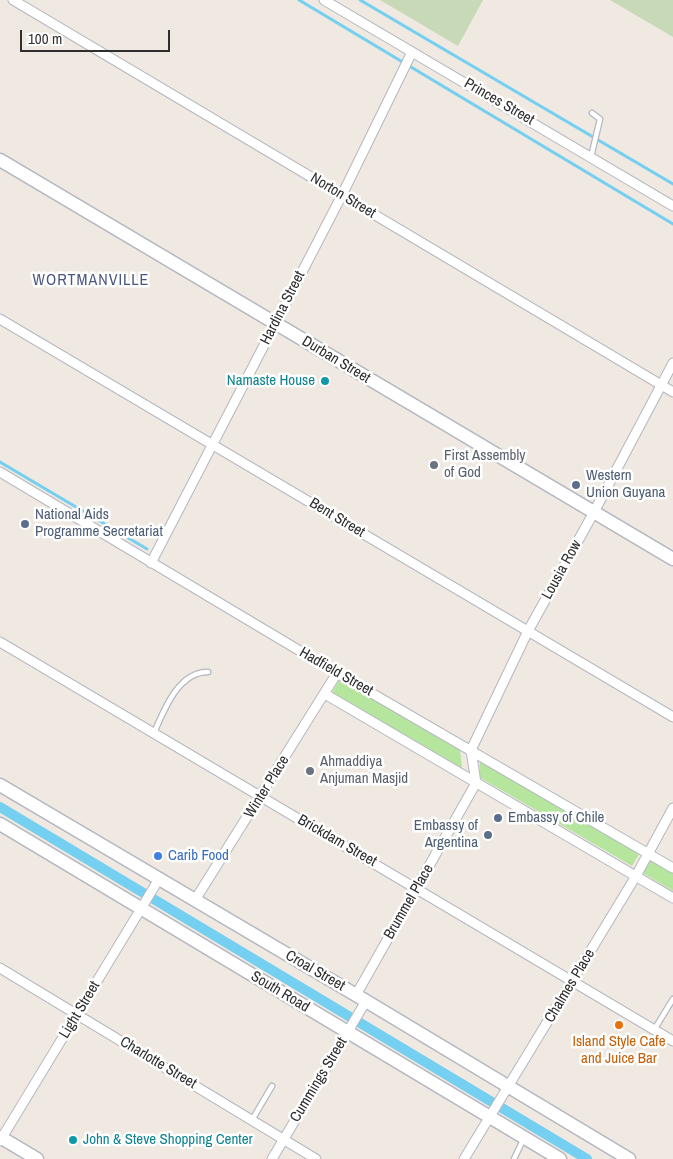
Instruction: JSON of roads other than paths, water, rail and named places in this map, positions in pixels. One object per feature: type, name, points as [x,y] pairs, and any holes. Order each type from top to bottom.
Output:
[{"type":"street","name":"Norton Street","points":[[13,0],[673,392]]},
{"type":"street","name":"Princes Street","points":[[324,0],[673,206]]},
{"type":"street","name":"Hardina Street","points":[[151,563],[342,195],[412,52]]},
{"type":"street","name":"Durban Street","points":[[0,160],[673,559]]},
{"type":"street","name":"Bent Street","points":[[0,319],[673,717]]},
{"type":"street","name":"Lousia Row","points":[[471,750],[528,631],[673,363]]},
{"type":"street","name":"Hadfield Street","points":[[0,472],[337,673],[673,868]]},
{"type":"street","name":"Brickdam Street","points":[[0,642],[673,1041]]},
{"type":"street","name":"Winter Place","points":[[195,900],[337,673]]},
{"type":"street","name":"Hadfield Street","points":[[325,694],[673,898]]},
{"type":"street","points":[[471,750],[476,783]]},
{"type":"street","name":"Brummel Place","points":[[361,998],[417,888],[476,783]]},
{"type":"street","name":"Croal Street","points":[[0,785],[629,1159]]},
{"type":"street","name":"Chalmes Place","points":[[464,1159],[573,982],[636,876],[673,808]]},
{"type":"street","name":"South Road","points":[[0,824],[492,1114],[524,1138],[560,1159]]},
{"type":"street","name":"Light Street","points":[[1,1138],[159,878]]},
{"type":"street","name":"Charlotte Street","points":[[0,968],[316,1159]]},
{"type":"street","name":"Cummings Street","points":[[272,1159],[359,1013],[361,998]]},
{"type":"street","points":[[1,1138],[37,1159]]},
{"type":"lane","points":[[591,157],[600,118],[592,112]]},
{"type":"lane","points":[[154,733],[176,691],[188,679],[208,672]]},
{"type":"lane","points":[[654,1030],[673,999]]},
{"type":"lane","points":[[252,1120],[272,1086]]},
{"type":"lane","points":[[514,1159],[524,1138]]},
{"type":"waterway","points":[[299,0],[673,224]]},
{"type":"waterway","points":[[360,0],[673,184]]},
{"type":"waterway","points":[[0,462],[147,549]]},
{"type":"waterway","points":[[0,807],[587,1159]]},
{"type":"place","name":"Namaste House","points":[[325,381]]},
{"type":"place","name":"First Assembly of God","points":[[434,465]]},
{"type":"place","name":"Western Union Guyana","points":[[576,485]]},
{"type":"place","name":"National Aids Programme Secretariat","points":[[25,524]]},
{"type":"place","name":"Ahmaddiya Anjuman Masjid","points":[[310,771]]},
{"type":"place","name":"Embassy of Chile","points":[[498,818]]},
{"type":"place","name":"Embassy of Argentina","points":[[488,835]]},
{"type":"place","name":"Carib Food","points":[[158,856]]},
{"type":"place","name":"Island Style Cafe and Juice Bar","points":[[619,1025]]},
{"type":"place","name":"John & Steve Shopping Center","points":[[73,1140]]},
{"type":"district","name":"WORTMANVILLE","points":[[91,281]]}]
